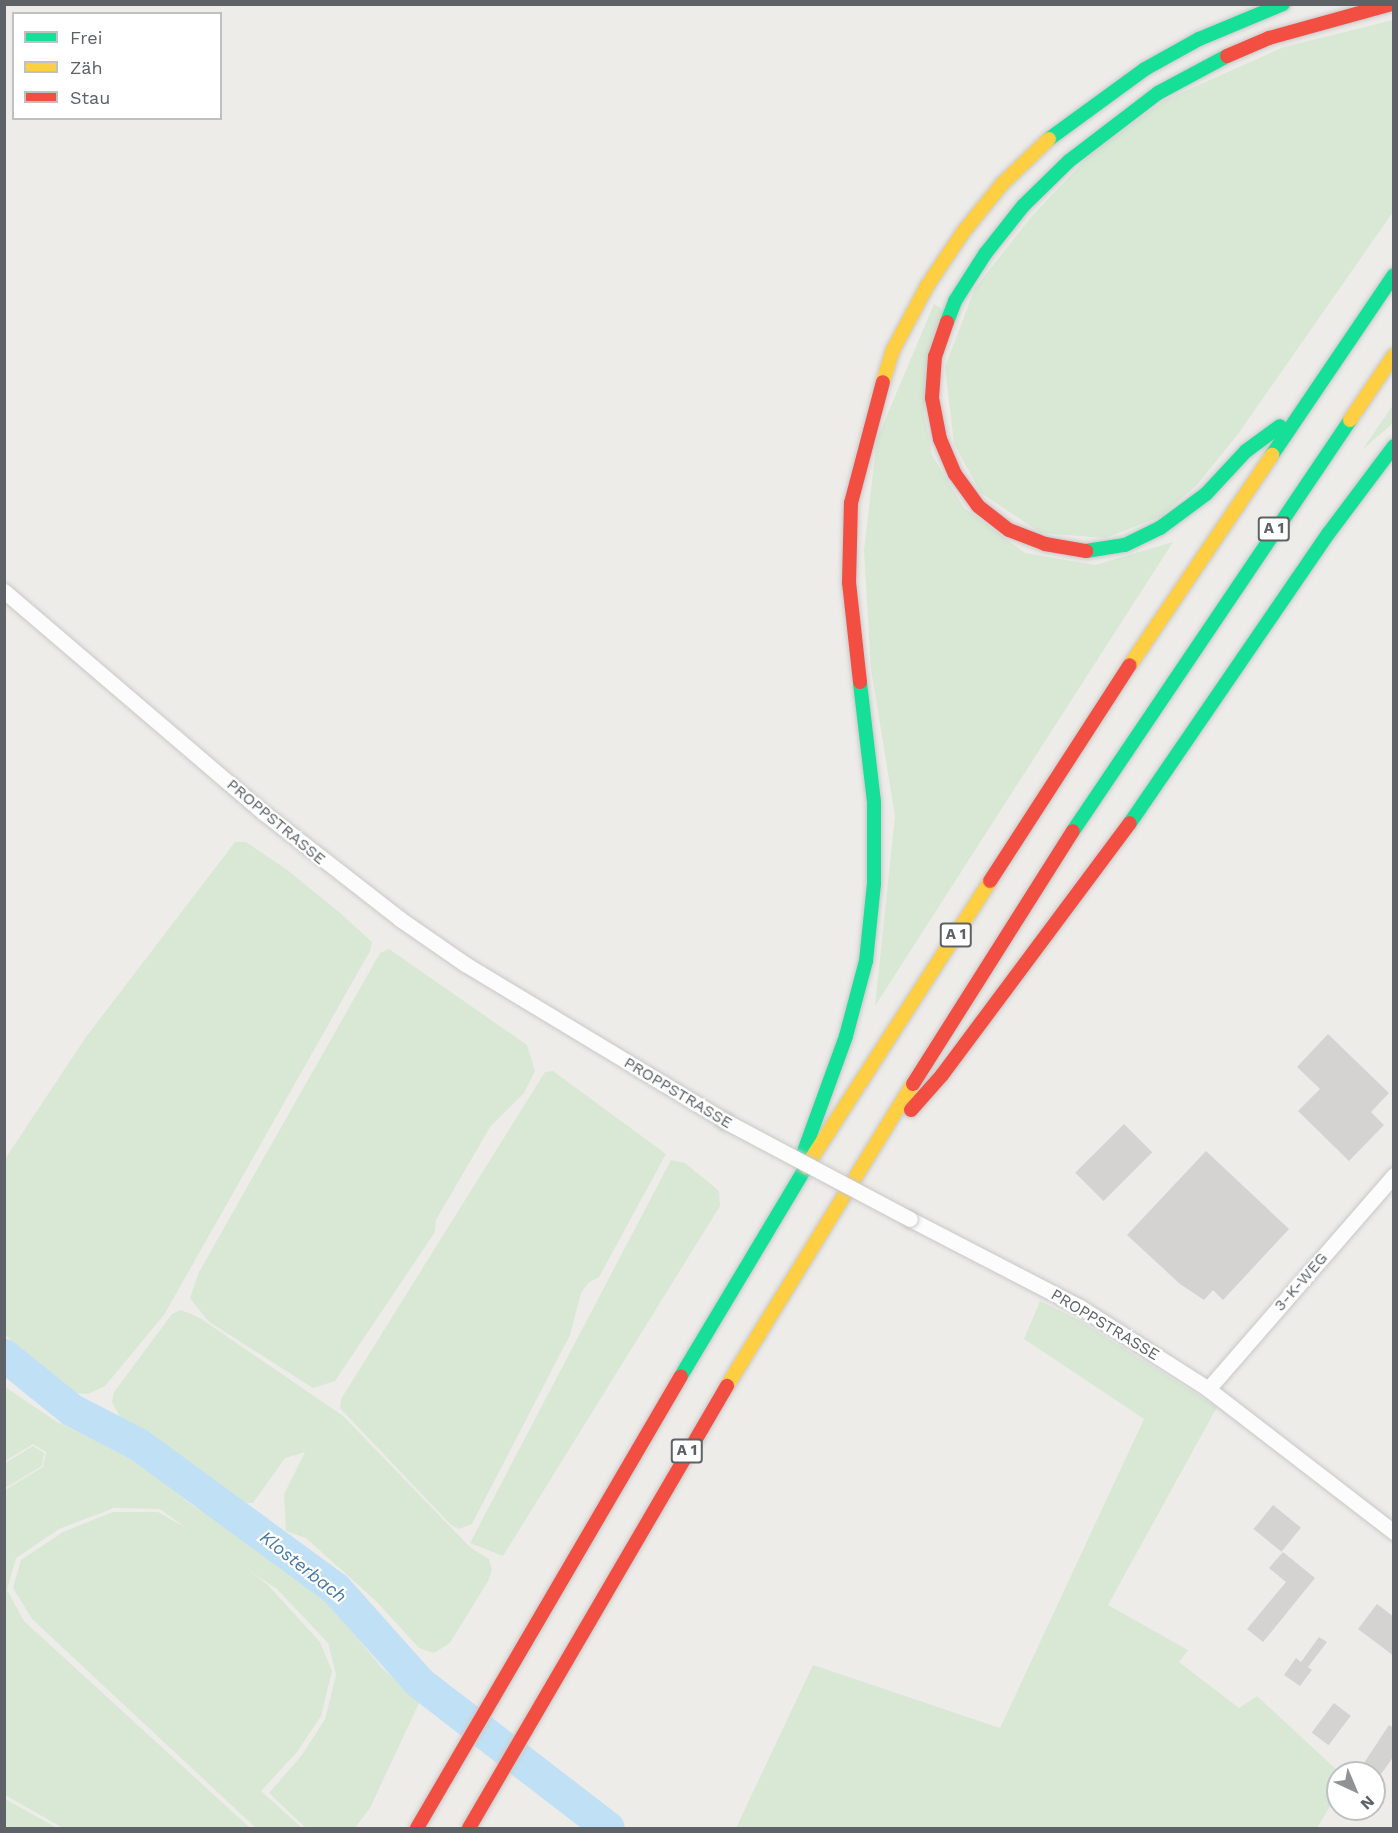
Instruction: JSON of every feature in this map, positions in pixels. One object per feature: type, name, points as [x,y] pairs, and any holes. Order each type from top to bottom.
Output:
[{"type":"highway","points":[[793,1187],[817,1108],[846,1036],[866,961],[874,884],[874,802],[849,583],[851,503],[869,424],[893,350],[927,286],[964,231],[1002,184],[1049,139],[1145,69],[1199,39],[1283,4]]},
{"type":"highway","points":[[1294,416],[1246,451],[1206,494],[1160,528],[1125,545],[1075,549],[1046,544],[1009,530],[978,506],[956,474],[940,439],[932,398],[935,356],[955,301],[985,254],[1023,206],[1069,161],[1110,127],[1158,93],[1215,61],[1269,38],[1392,4]]},
{"type":"highway","name":"A 1","points":[[417,1828],[483,1710],[793,1187],[1294,416],[1394,274]]},
{"type":"highway","name":"A 1","points":[[469,1828],[520,1735],[859,1170],[1156,704],[1394,355]]},
{"type":"highway","points":[[859,1170],[942,1075],[1136,816],[1328,534],[1394,446]]},
{"type":"street","name":"PROPPSTRASSE","points":[[4,591],[264,813],[400,919],[465,964],[725,1121],[1080,1307],[1208,1389],[1394,1532]]},
{"type":"street","name":"3-K-WEG","points":[[1208,1389],[1394,1175]]},
{"type":"green space","points":[[1393,20],[1393,212],[1238,434],[1197,485],[1160,517],[1105,538],[1041,533],[981,493],[954,444],[945,367],[975,288],[1032,216],[1090,155],[1165,100],[1284,47]]},
{"type":"green space","points":[[934,304],[945,311],[924,412],[932,455],[964,508],[1025,553],[1095,565],[1173,542],[875,1006],[895,816],[871,669],[864,550],[877,439]]},
{"type":"green space","points":[[1393,405],[1393,423],[1363,449]]},
{"type":"green space","points":[[235,842],[246,842],[286,869],[372,942],[370,951],[164,1315],[105,1386],[88,1394],[76,1393],[5,1335],[5,1159],[86,1037]]},
{"type":"green space","points":[[389,949],[527,1045],[535,1071],[524,1093],[490,1127],[436,1220],[435,1232],[335,1381],[313,1388],[208,1321],[190,1298],[199,1272],[380,953]]},
{"type":"green space","points":[[553,1071],[666,1154],[599,1277],[588,1283],[581,1293],[570,1335],[472,1524],[459,1529],[451,1525],[340,1408],[341,1399],[545,1072]]},
{"type":"green space","points":[[671,1160],[685,1163],[719,1191],[720,1206],[503,1556],[470,1543]]},
{"type":"green space","points":[[1040,1301],[1079,1320],[1217,1407],[1108,1605],[1188,1650],[1179,1662],[1239,1708],[1257,1696],[1327,1761],[1326,1813],[1317,1828],[736,1828],[813,1665],[1000,1728],[1144,1419],[1024,1339]]},
{"type":"green space","points":[[181,1310],[200,1318],[343,1416],[471,1548],[489,1559],[492,1570],[488,1581],[450,1643],[434,1653],[419,1648],[376,1601],[306,1538],[286,1531],[284,1494],[305,1452],[285,1458],[253,1503],[231,1502],[121,1419],[112,1402],[114,1392],[172,1314]]},
{"type":"green space","points":[[5,1387],[57,1422],[137,1461],[193,1506],[241,1533],[321,1594],[382,1668],[420,1701],[370,1808],[355,1828],[306,1828],[269,1793],[302,1755],[325,1719],[336,1675],[328,1643],[277,1589],[248,1570],[268,1585],[320,1642],[332,1671],[321,1716],[297,1752],[261,1791],[302,1828],[256,1828],[32,1619],[13,1588],[21,1560],[63,1532],[113,1512],[158,1512],[186,1528],[160,1509],[114,1508],[59,1529],[16,1558],[7,1590],[24,1621],[250,1828],[63,1828],[5,1795],[5,1490],[43,1467],[46,1452],[33,1444],[5,1461]]},
{"type":"green space","points":[[33,1446],[44,1453],[42,1466],[5,1488],[5,1463]]},
{"type":"green space","points":[[5,1799],[57,1828],[5,1828]]},
{"type":"building","points":[[1328,1034],[1389,1093],[1371,1112],[1384,1125],[1349,1161],[1298,1111],[1320,1089],[1297,1067]]},
{"type":"building","points":[[1124,1124],[1152,1152],[1103,1201],[1075,1173]]},
{"type":"building","points":[[1206,1151],[1289,1229],[1223,1300],[1213,1290],[1204,1300],[1180,1284],[1127,1235]]},
{"type":"building","points":[[1273,1505],[1301,1528],[1281,1552],[1253,1529]]},
{"type":"building","points":[[1283,1552],[1315,1578],[1263,1642],[1247,1629],[1286,1582],[1269,1568]]},
{"type":"building","points":[[1377,1604],[1394,1617],[1394,1656],[1358,1629]]},
{"type":"building","points":[[1319,1637],[1327,1642],[1308,1667],[1312,1670],[1300,1686],[1284,1675],[1296,1658],[1301,1662]]},
{"type":"building","points":[[1334,1703],[1351,1716],[1329,1745],[1312,1733]]},
{"type":"building","points":[[1389,1725],[1394,1728],[1394,1756],[1386,1767],[1386,1761],[1365,1761]]},
{"type":"waterway","name":"Klosterbach","points":[[4,1355],[72,1410],[138,1444],[335,1588],[420,1683],[608,1828]]},
{"type":"traffic: fast","points":[[1049,139],[1145,69],[1199,39],[1283,4]]},
{"type":"traffic: fast","points":[[947,322],[955,301],[985,254],[1023,206],[1069,161],[1158,93],[1227,56]]},
{"type":"traffic: fast","points":[[1272,455],[1394,275]]},
{"type":"traffic: fast","points":[[1073,831],[1350,420]]},
{"type":"traffic: fast","points":[[1086,551],[1125,545],[1160,528],[1206,494],[1246,451],[1280,426]]},
{"type":"traffic: fast","points":[[1130,823],[1328,534],[1394,446]]},
{"type":"traffic: fast","points":[[802,1157],[846,1036],[866,961],[874,884],[874,802],[860,682]]},
{"type":"traffic: fast","points":[[681,1376],[806,1167]]},
{"type":"traffic: slow","points":[[883,382],[893,350],[927,286],[964,231],[1002,184],[1049,139]]},
{"type":"traffic: slow","points":[[1350,420],[1394,355]]},
{"type":"traffic: slow","points":[[1130,665],[1272,455]]},
{"type":"traffic: slow","points":[[806,1167],[990,881]]},
{"type":"traffic: slow","points":[[727,1386],[913,1084]]},
{"type":"traffic: jam","points":[[1227,56],[1269,38],[1392,4]]},
{"type":"traffic: jam","points":[[947,322],[935,356],[932,398],[940,439],[955,474],[978,506],[1009,530],[1045,544],[1086,551]]},
{"type":"traffic: jam","points":[[860,682],[849,583],[851,503],[883,382]]},
{"type":"traffic: jam","points":[[990,881],[1130,665]]},
{"type":"traffic: jam","points":[[911,1110],[942,1075],[1130,823]]},
{"type":"traffic: jam","points":[[913,1084],[1073,831]]},
{"type":"traffic: jam","points":[[417,1828],[681,1376]]},
{"type":"traffic: jam","points":[[469,1828],[727,1386]]}]
